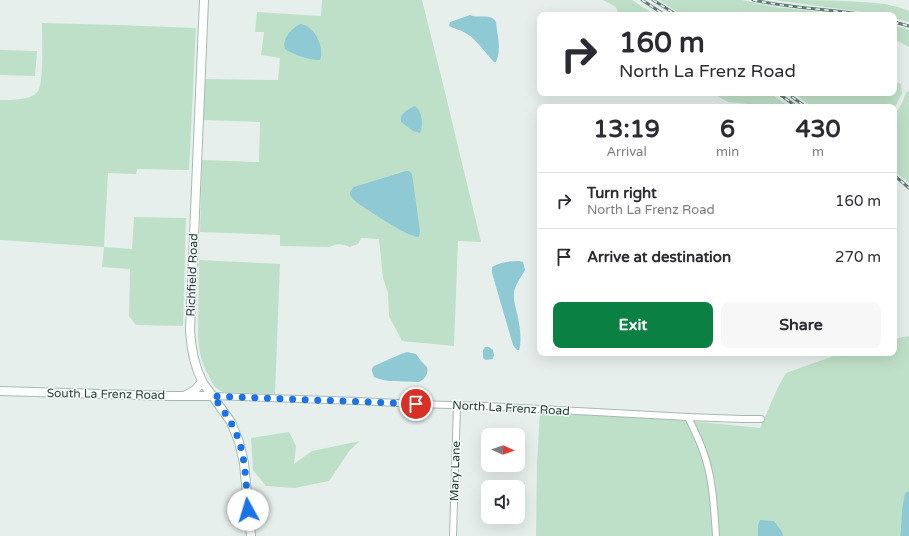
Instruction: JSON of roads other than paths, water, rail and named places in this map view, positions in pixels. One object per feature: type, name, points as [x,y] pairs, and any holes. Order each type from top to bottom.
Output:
[{"type":"street","name":"Richfield Road","points":[[204,0],[190,330],[191,345],[202,382],[231,422],[239,442],[244,463],[252,536]]},
{"type":"street","points":[[185,396],[195,390],[202,382]]},
{"type":"street","name":"South La Frenz Road","points":[[0,392],[213,396]]},
{"type":"street","name":"North La Frenz Road","points":[[213,396],[457,405],[688,417],[761,419]]},
{"type":"street","name":"Mary Lane","points":[[453,536],[457,405]]},
{"type":"street","points":[[688,417],[703,449],[708,468],[712,489],[716,536]]},
{"type":"water","points":[[470,15],[488,17],[494,19],[496,22],[499,52],[496,62],[494,62],[471,37],[463,31],[449,26],[450,22]]},
{"type":"water","points":[[300,24],[305,25],[314,32],[320,43],[320,60],[302,57],[285,49],[284,45],[288,34],[293,28]]},
{"type":"water","points":[[415,106],[422,118],[420,133],[413,131],[401,122],[401,117],[403,114]]},
{"type":"water","points":[[409,171],[412,174],[420,231],[419,237],[406,233],[356,202],[350,195],[350,192],[354,187]]},
{"type":"water","points":[[505,262],[523,262],[525,270],[514,293],[520,334],[520,347],[519,350],[517,350],[513,345],[492,273],[492,267]]},
{"type":"water","points":[[485,347],[489,347],[493,350],[493,359],[486,360],[483,358],[483,350]]},
{"type":"water","points":[[407,352],[416,354],[427,367],[427,374],[425,378],[419,382],[390,381],[374,377],[372,370],[374,366]]},
{"type":"water","points":[[760,520],[774,521],[782,532],[783,536],[758,536],[758,525]]},
{"type":"waterway","points":[[905,536],[909,496]]},
{"type":"railway","points":[[642,0],[660,12]]},
{"type":"railway","points":[[653,0],[672,12]]},
{"type":"railway","points":[[753,0],[781,5],[845,12]]},
{"type":"railway","points":[[897,23],[909,26]]},
{"type":"railway","points":[[782,96],[793,104]]},
{"type":"railway","points":[[792,97],[802,104]]},
{"type":"railway","points":[[897,178],[909,188]]}]
